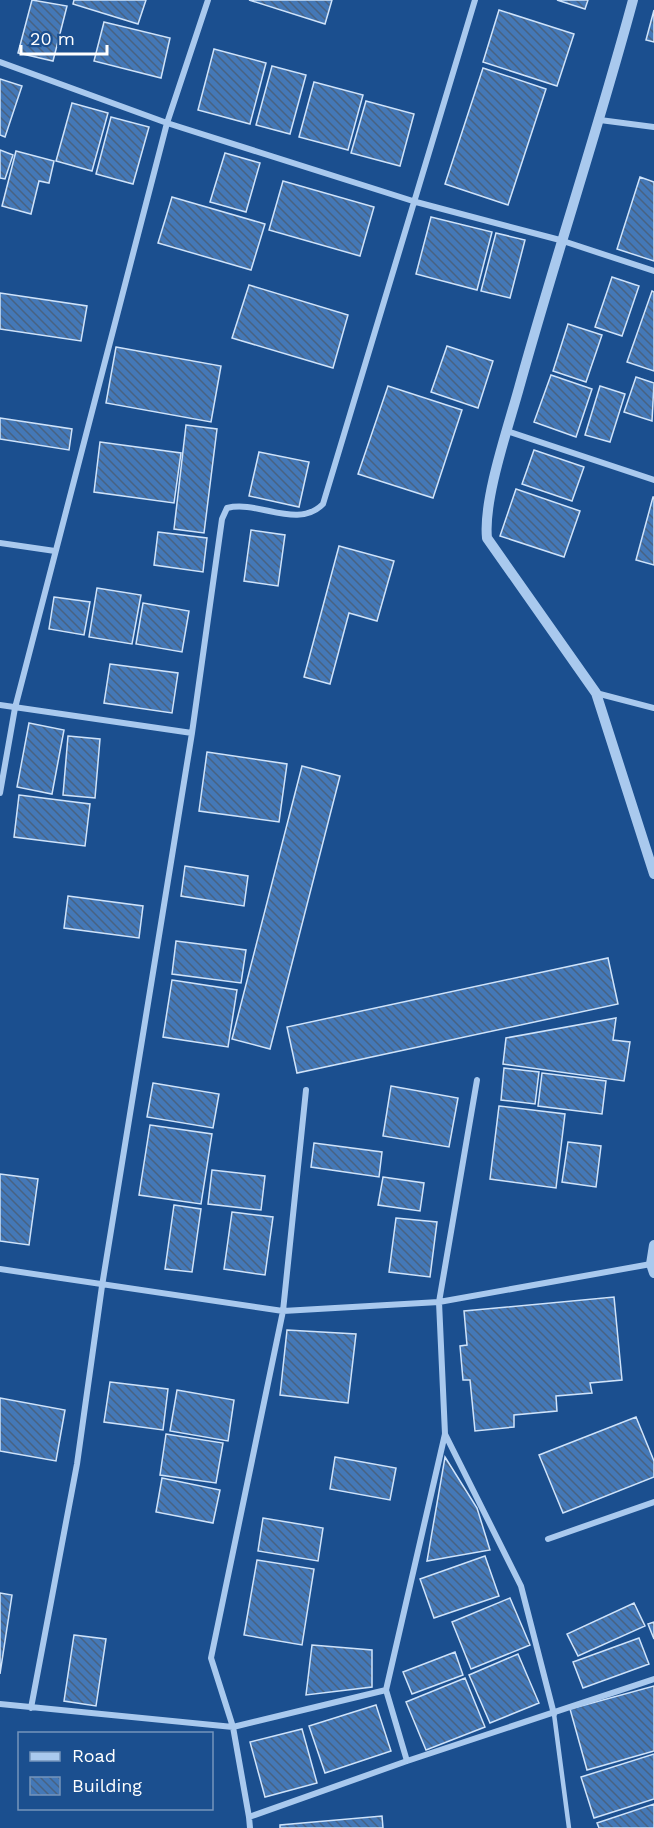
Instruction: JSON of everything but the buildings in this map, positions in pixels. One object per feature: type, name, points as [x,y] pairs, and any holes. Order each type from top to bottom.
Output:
[{"type":"street","points":[[0,793],[15,708],[167,123],[208,0]]},
{"type":"street","points":[[31,1708],[77,1464],[102,1286],[192,733],[222,519],[227,508],[239,505],[303,516],[315,513],[323,504],[416,202],[475,0]]},
{"type":"street","points":[[633,0],[600,120],[560,240],[507,431],[485,522],[487,538],[596,693],[654,874]]},
{"type":"street","points":[[0,62],[167,123],[416,202],[560,240],[654,271]]},
{"type":"street","points":[[600,120],[654,128]]},
{"type":"street","points":[[507,431],[654,480]]},
{"type":"street","points":[[0,543],[55,551]]},
{"type":"street","points":[[596,693],[654,708]]},
{"type":"street","points":[[0,705],[192,733]]},
{"type":"street","points":[[407,1761],[386,1690],[445,1434],[439,1302],[477,1080]]},
{"type":"street","points":[[250,1828],[233,1727],[211,1658],[283,1311],[306,1090]]},
{"type":"street","points":[[0,1269],[102,1286],[283,1311],[439,1302],[653,1269],[654,1245]]},
{"type":"street","points":[[445,1434],[521,1586],[554,1714]]},
{"type":"street","points":[[548,1539],[654,1502]]},
{"type":"street","points":[[249,1817],[407,1761],[654,1679]]},
{"type":"street","points":[[0,1704],[233,1727],[386,1690]]},
{"type":"lane","points":[[554,1714],[569,1828]]}]
